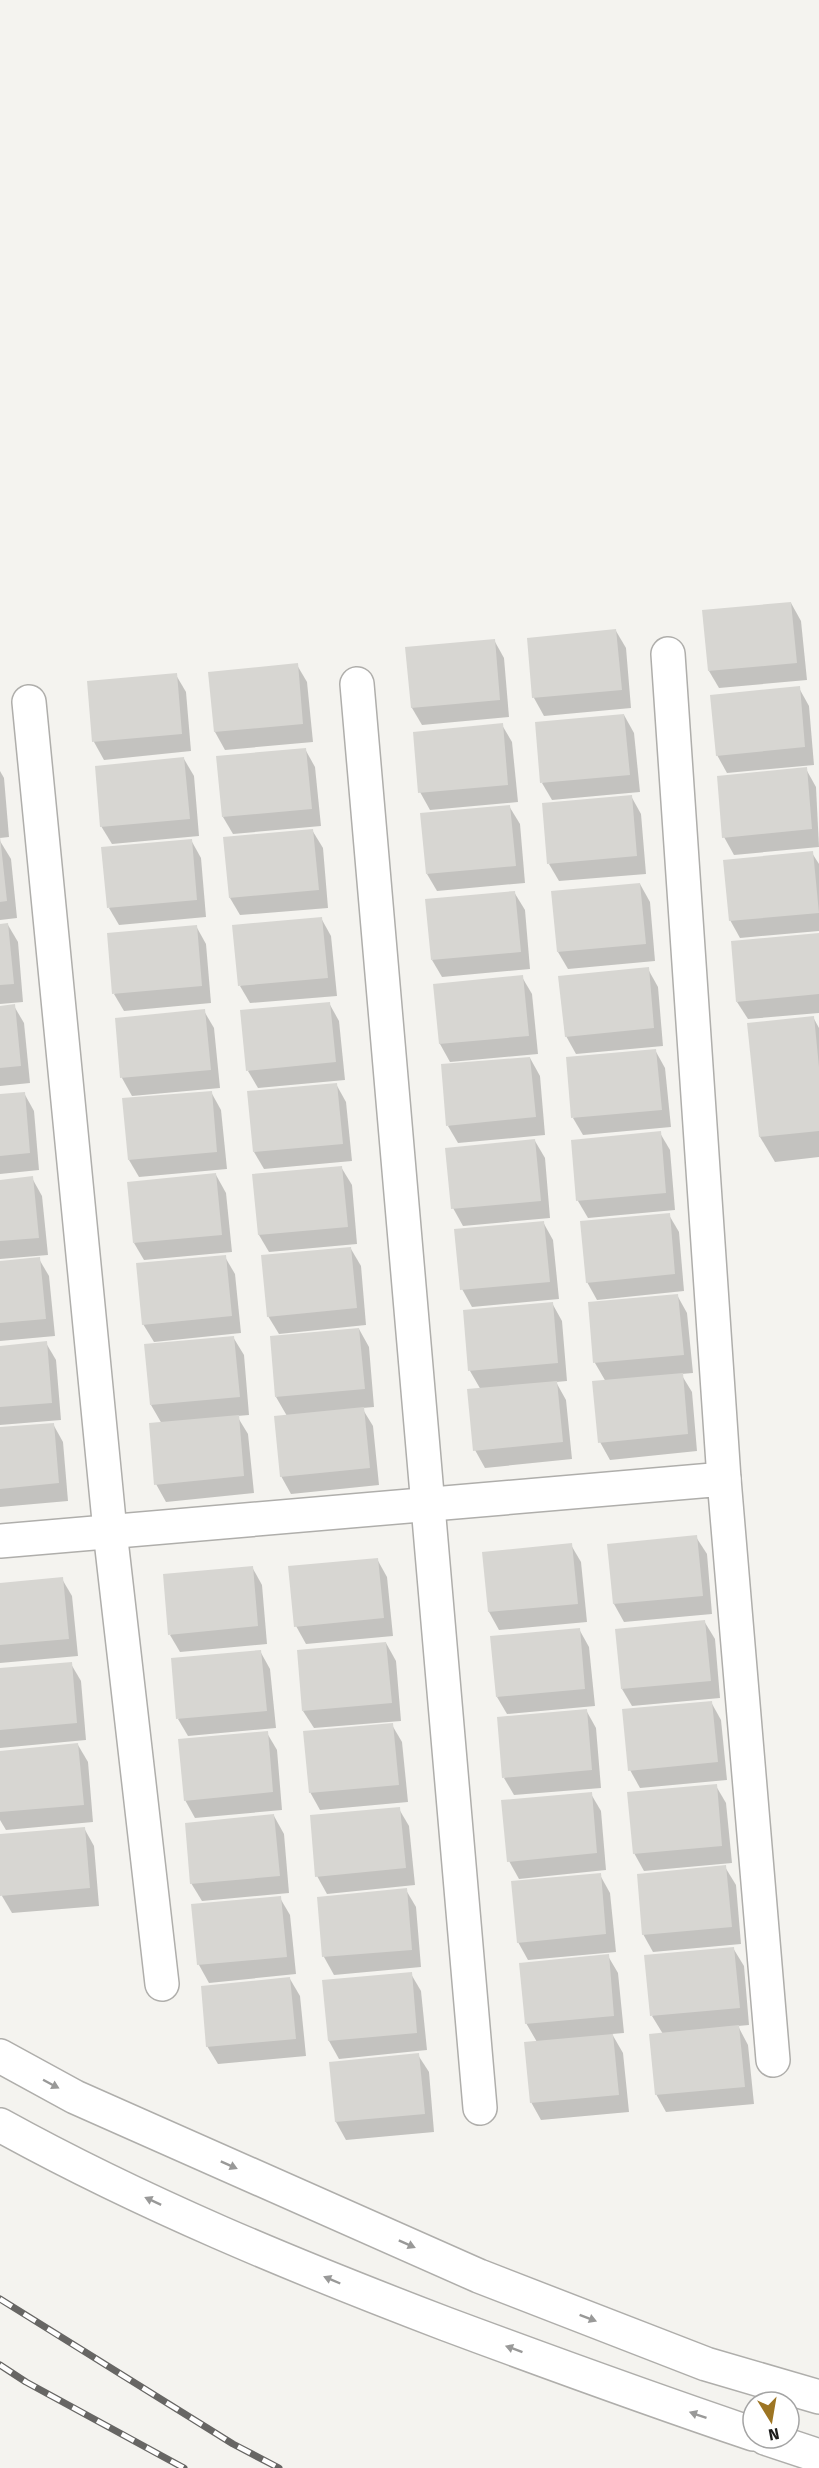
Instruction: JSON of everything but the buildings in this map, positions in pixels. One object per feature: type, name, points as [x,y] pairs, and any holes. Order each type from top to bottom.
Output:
[{"type":"street","points":[[668,654],[724,1479],[773,2060]]},
{"type":"street","points":[[357,684],[426,1505],[480,2108]]},
{"type":"street","points":[[29,702],[110,1532],[162,1984]]},
{"type":"street","points":[[0,1541],[724,1479]]},
{"type":"street","points":[[0,2056],[75,2097],[479,2276],[706,2364],[819,2397]]},
{"type":"street","points":[[0,2125],[52,2154],[196,2222],[346,2286],[634,2394],[741,2430]]},
{"type":"street","points":[[801,2450],[819,2456]]},
{"type":"railway","points":[[0,2299],[233,2444],[279,2468]]},
{"type":"railway","points":[[0,2365],[26,2382],[184,2468]]}]
